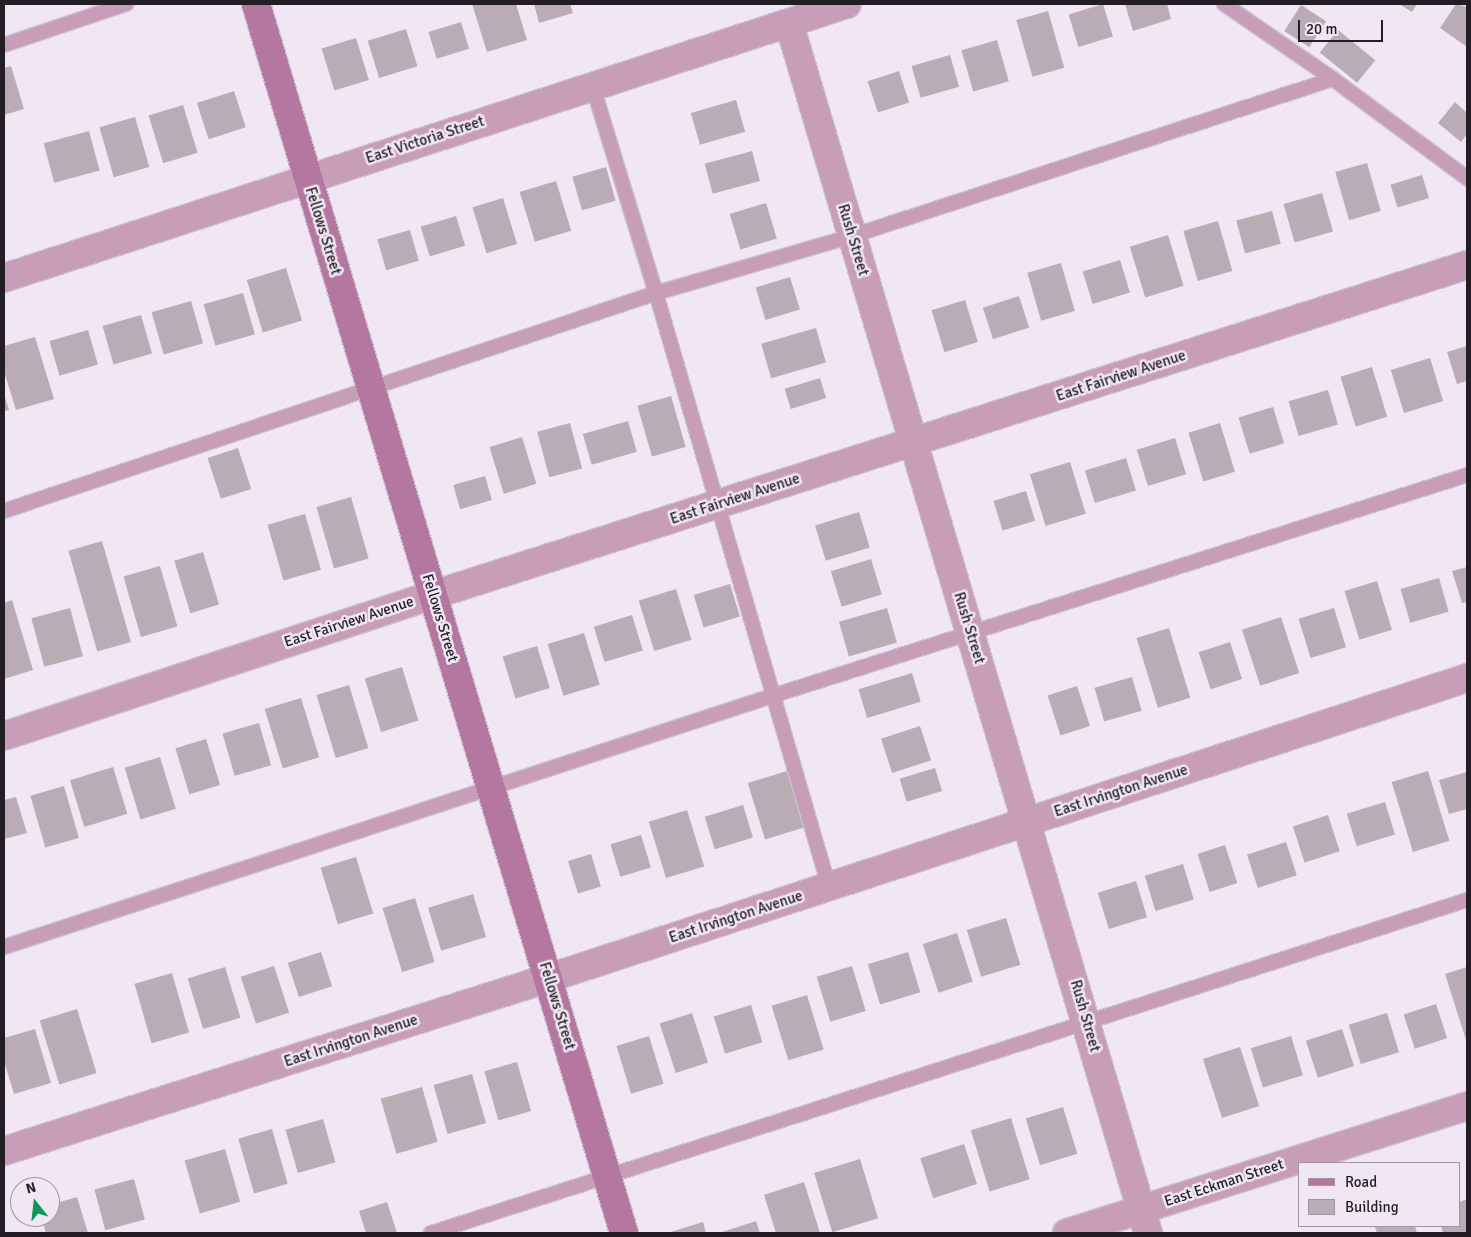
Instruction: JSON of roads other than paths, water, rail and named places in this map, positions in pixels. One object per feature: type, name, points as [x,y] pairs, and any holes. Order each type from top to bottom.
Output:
[{"type":"street","name":"Fellows Street","points":[[256,4],[624,1233]]},
{"type":"street","name":"East Victoria Street","points":[[4,278],[592,84],[846,4]]},
{"type":"street","name":"Rush Street","points":[[788,23],[1145,1222]]},
{"type":"street","name":"East Fairview Avenue","points":[[4,736],[433,595],[1467,265]]},
{"type":"street","name":"East Irvington Avenue","points":[[4,1151],[549,978],[1467,678]]},
{"type":"street","name":"East Eckman Street","points":[[1312,1162],[1467,1106]]},
{"type":"street","name":"East Eckman Street","points":[[1067,1233],[1145,1222],[1298,1167]]},
{"type":"lane","points":[[4,45],[126,4]]},
{"type":"lane","points":[[1224,4],[1333,79],[1467,178]]},
{"type":"lane","points":[[4,511],[656,293],[852,236],[1333,79]]},
{"type":"lane","points":[[592,84],[656,293],[829,887]]},
{"type":"lane","points":[[4,947],[772,696],[1467,475]]},
{"type":"lane","points":[[431,1233],[1467,900]]}]
